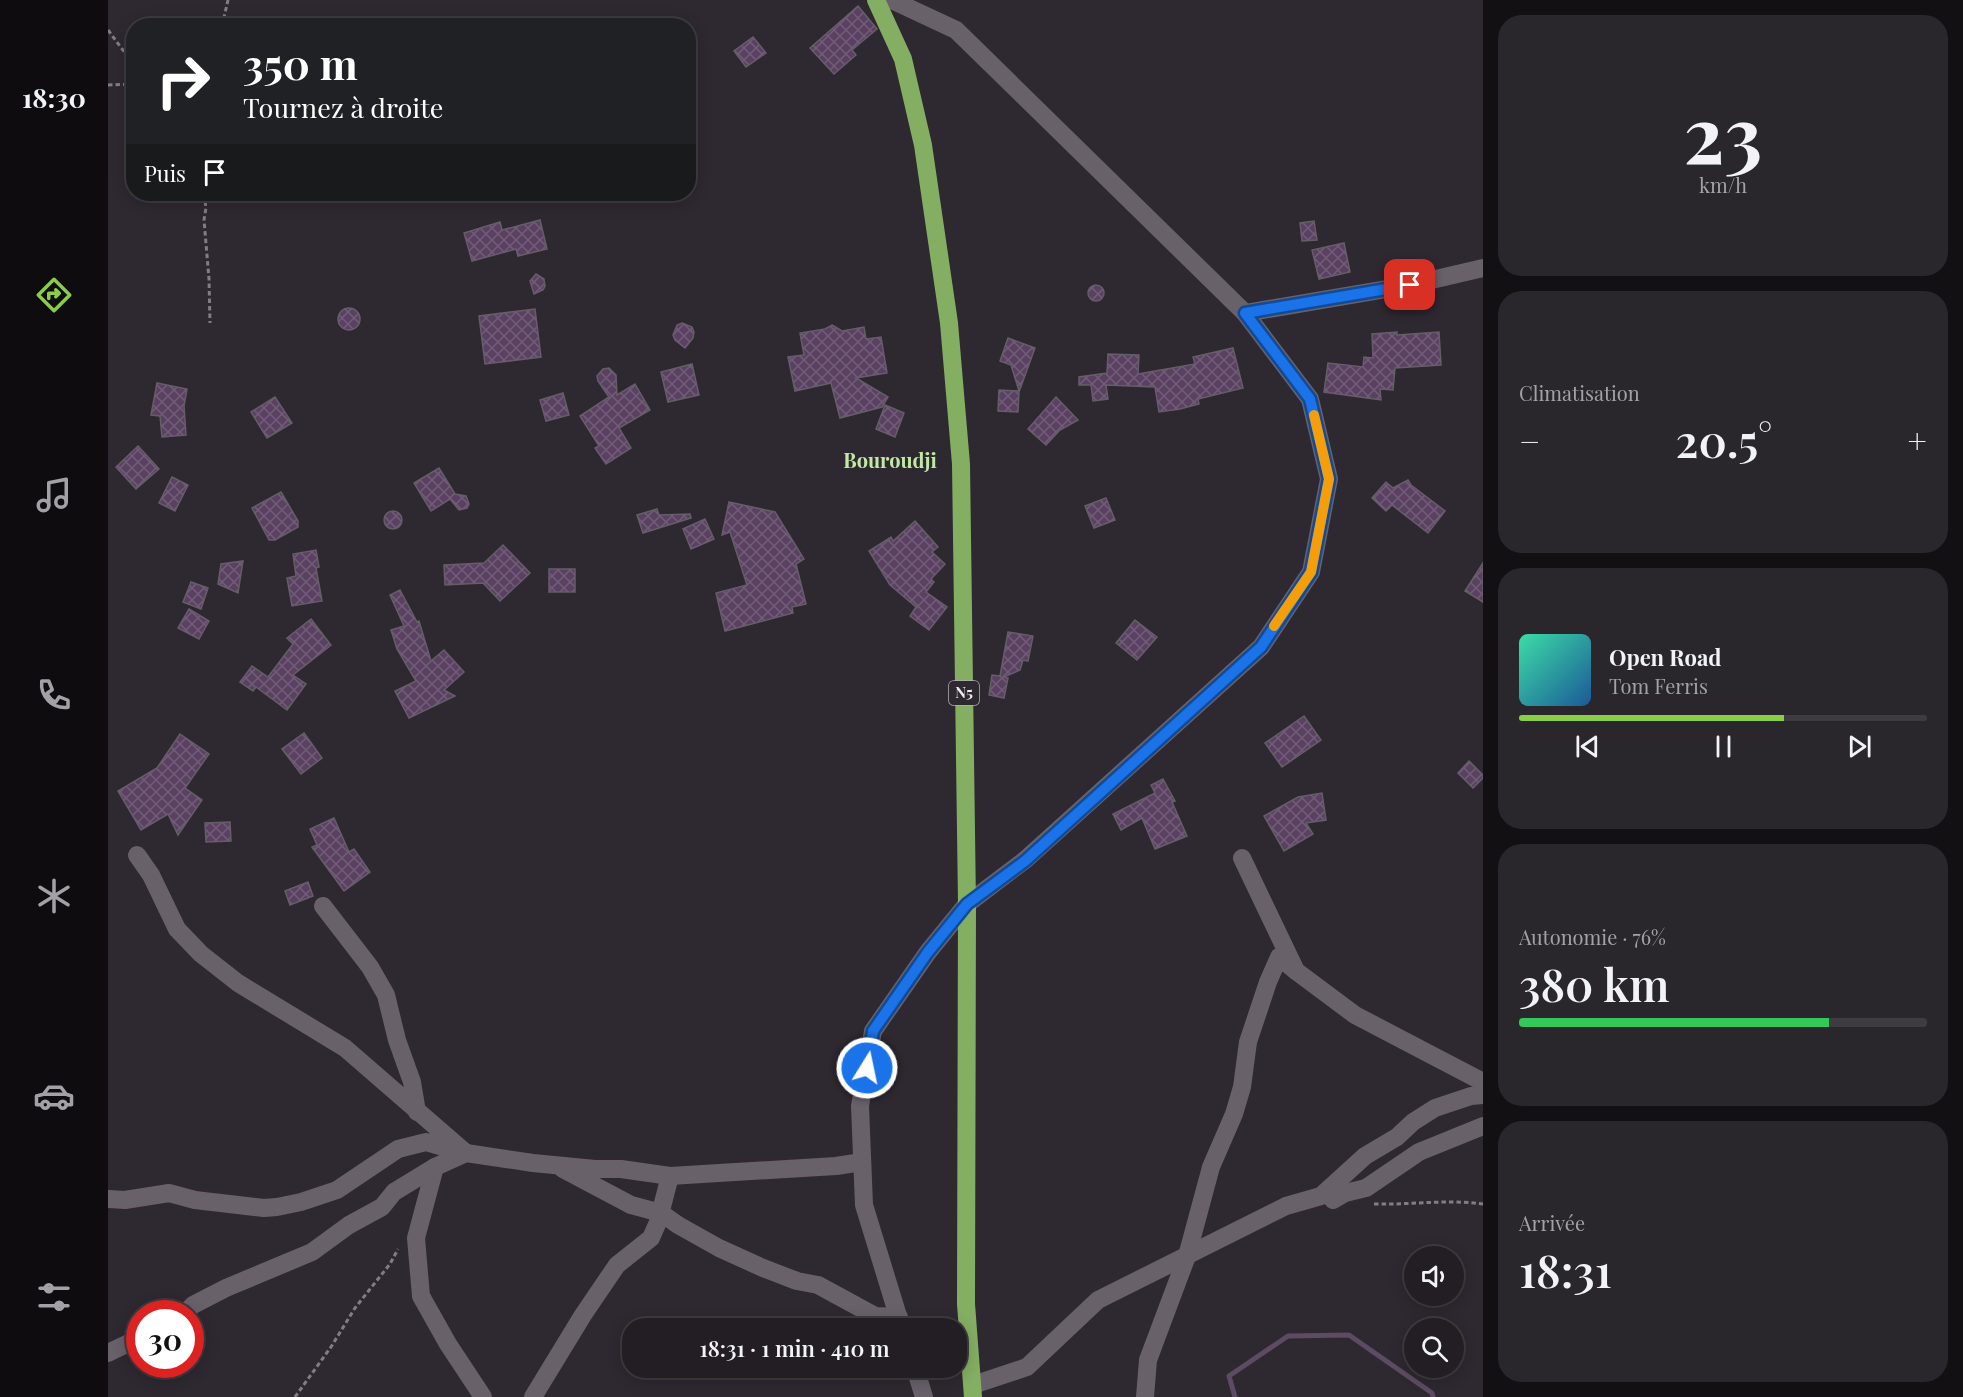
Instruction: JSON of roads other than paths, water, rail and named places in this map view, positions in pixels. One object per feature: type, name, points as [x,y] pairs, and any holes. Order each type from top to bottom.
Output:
[{"type":"highway","name":"N5","points":[[876,0],[903,58],[923,145],[949,323],[962,464],[967,904],[966,1304],[973,1391]]},
{"type":"street","points":[[892,0],[956,30],[1245,313],[1310,399],[1329,479],[1311,572],[1261,647],[1025,861],[967,904],[928,952],[873,1031],[860,1106],[864,1205],[899,1318]]},
{"type":"street","points":[[1245,313],[1410,285],[1483,268]]},
{"type":"street","points":[[137,855],[151,875],[177,929],[201,954],[238,983],[345,1048],[466,1153]]},
{"type":"street","points":[[1242,858],[1296,971]]},
{"type":"street","points":[[323,906],[370,967],[386,995],[397,1040],[412,1082],[417,1112]]},
{"type":"street","points":[[1145,1397],[1148,1360],[1187,1256],[1211,1167],[1234,1114],[1242,1087],[1248,1042],[1279,957],[1355,1015],[1483,1082]]},
{"type":"street","points":[[973,1391],[1028,1367],[1098,1300],[1286,1206],[1321,1196],[1365,1156],[1397,1137],[1413,1122],[1435,1108],[1471,1096],[1483,1095]]},
{"type":"street","points":[[1333,1200],[1345,1193],[1366,1188],[1419,1152],[1483,1126]]},
{"type":"street","points":[[108,1199],[125,1200],[169,1193],[195,1200],[264,1208],[277,1207],[337,1190],[398,1149],[426,1142],[466,1153],[554,1165],[621,1169],[670,1176],[836,1166],[862,1162]]},
{"type":"street","points":[[203,1300],[312,1252],[349,1225],[382,1207],[394,1192],[435,1167],[466,1153]]},
{"type":"street","points":[[554,1165],[631,1205],[661,1213],[719,1248],[763,1269],[797,1281],[818,1285],[882,1318]]},
{"type":"street","points":[[435,1167],[416,1238],[421,1296],[448,1344],[483,1397]]},
{"type":"street","points":[[533,1397],[583,1315],[617,1265],[651,1238],[661,1213],[670,1176]]},
{"type":"street","points":[[108,1353],[126,1344]]},
{"type":"street","points":[[918,1378],[924,1397]]},
{"type":"waterway","points":[[1235,1397],[1229,1376],[1288,1336],[1349,1335],[1432,1393],[1433,1397]]},
{"type":"district","name":"Bouroudji","points":[[890,461]]}]
